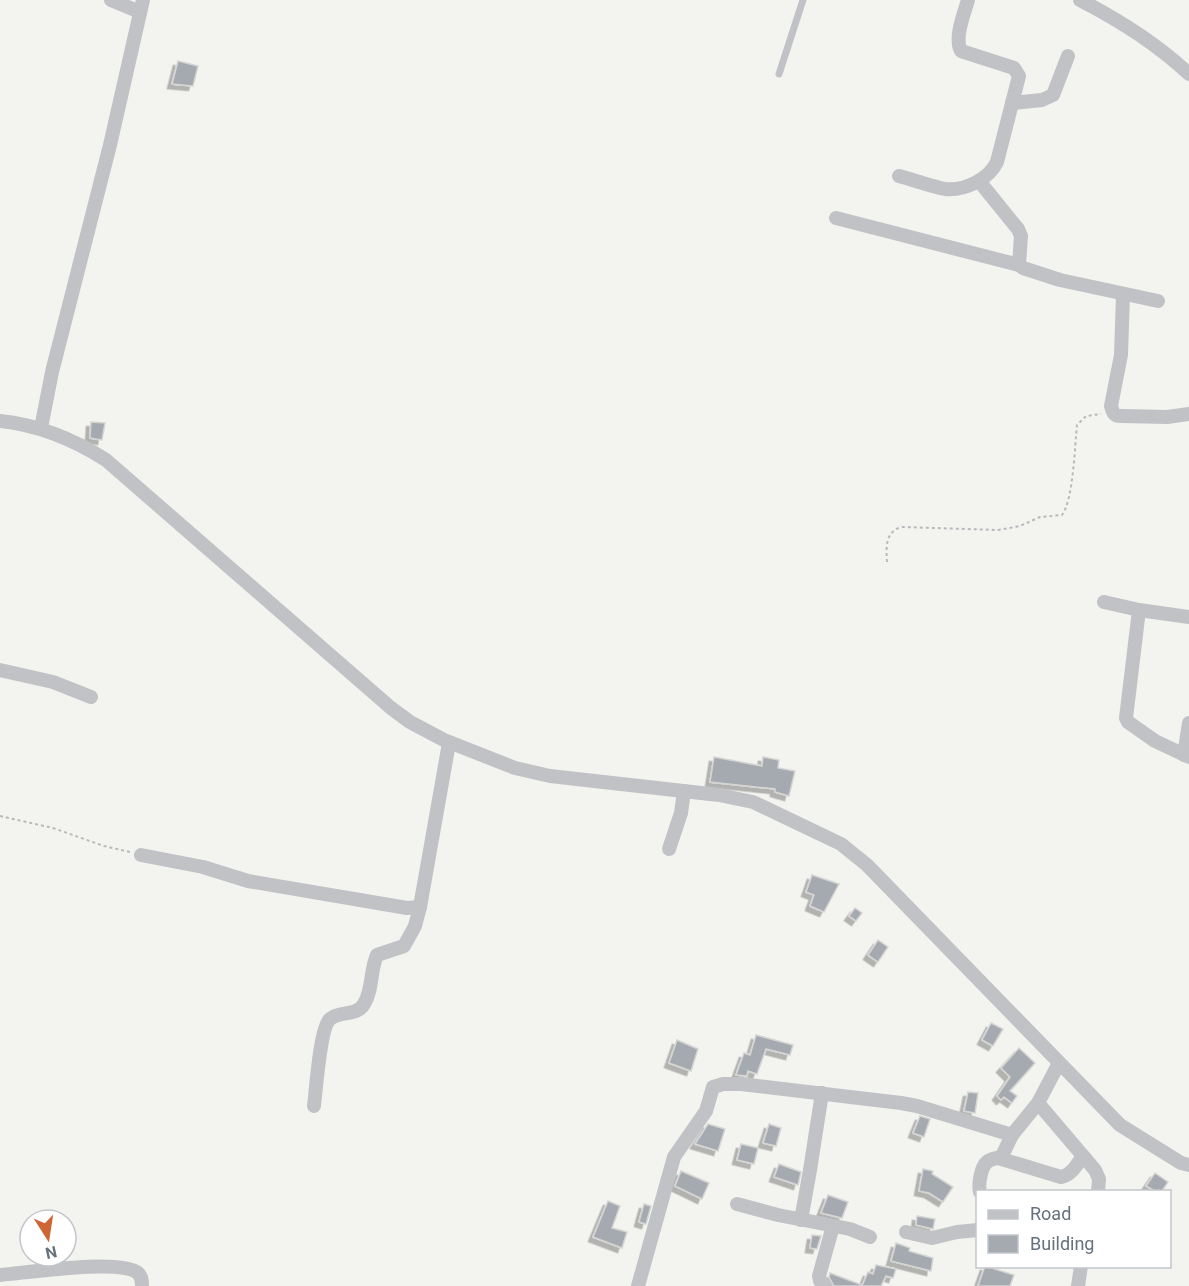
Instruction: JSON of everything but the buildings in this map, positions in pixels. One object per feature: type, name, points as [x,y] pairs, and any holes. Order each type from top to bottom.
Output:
[{"type":"street","points":[[41,428],[52,372],[110,145],[141,6],[111,0]]},
{"type":"street","points":[[899,176],[946,189],[957,189],[979,181],[993,170],[997,162],[1019,76],[1014,68],[962,51],[959,47],[958,38],[968,0]]},
{"type":"street","points":[[1080,0],[1132,30],[1189,74]]},
{"type":"street","points":[[1012,103],[1042,100],[1053,95],[1068,56]]},
{"type":"street","points":[[979,181],[1018,229],[1020,236],[1019,265]]},
{"type":"street","points":[[836,218],[1019,265],[1060,280],[1158,301]]},
{"type":"street","points":[[1124,295],[1121,355],[1111,406],[1113,412],[1116,416],[1167,417],[1189,414]]},
{"type":"street","points":[[0,421],[41,428],[74,441],[106,460],[391,708],[448,748],[550,776],[719,795],[753,802],[841,844],[867,865],[1120,1125],[1181,1163],[1189,1165]]},
{"type":"street","points":[[1104,602],[1189,617]]},
{"type":"street","points":[[1139,610],[1126,718],[1128,722],[1155,741],[1186,756],[1189,723]]},
{"type":"street","points":[[0,670],[53,682],[91,697]]},
{"type":"street","points":[[314,1106],[327,1023],[334,1016],[355,1012],[361,1008],[367,998],[377,955],[404,946],[415,926],[448,748]]},
{"type":"street","points":[[669,849],[681,813],[684,791]]},
{"type":"street","points":[[141,855],[203,867],[255,883],[406,908],[420,908]]},
{"type":"street","points":[[980,1190],[984,1166],[990,1160],[1002,1156],[1012,1135],[1038,1103],[1059,1063]]},
{"type":"street","points":[[638,1286],[674,1157],[706,1111],[713,1087],[723,1084],[741,1084],[917,1106],[1012,1135]]},
{"type":"street","points":[[801,1220],[822,1093]]},
{"type":"street","points":[[1038,1103],[1095,1170],[1099,1179],[1098,1190]]},
{"type":"street","points":[[998,1158],[1061,1177],[1072,1172],[1083,1155]]},
{"type":"street","points":[[737,1204],[870,1237]]},
{"type":"street","points":[[825,1286],[819,1276],[833,1226]]},
{"type":"street","points":[[906,1232],[932,1238],[976,1230]]},
{"type":"street","points":[[4,1279],[74,1267],[127,1269],[137,1272],[141,1277],[142,1286]]},
{"type":"street","points":[[1078,1286],[1081,1268]]},
{"type":"lane","points":[[779,75],[803,0]]},
{"type":"path","points":[[887,562],[886,549],[889,537],[895,528],[1005,529],[1020,526],[1040,517],[1062,515],[1068,498],[1077,425],[1086,416],[1113,412]]},
{"type":"path","points":[[0,816],[53,828],[104,846],[141,855]]}]
